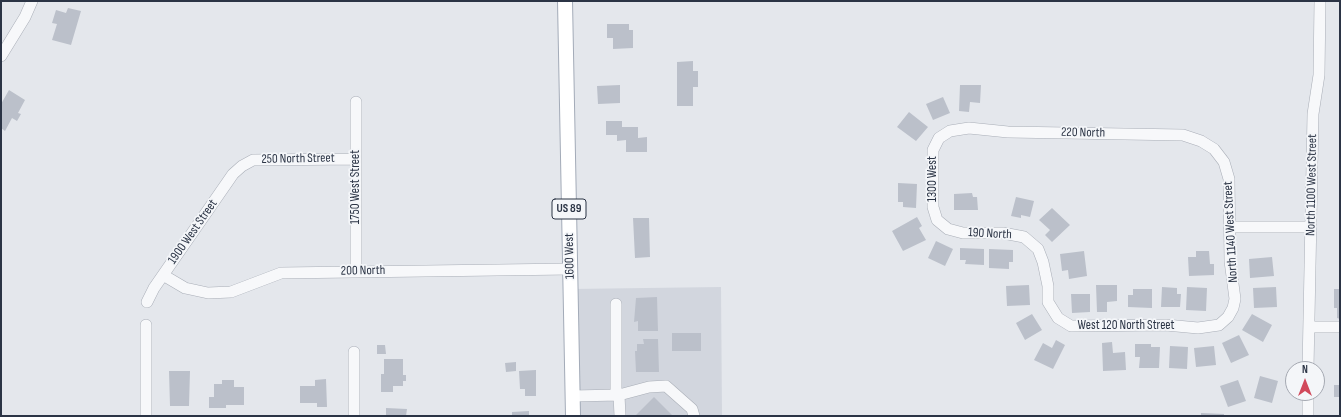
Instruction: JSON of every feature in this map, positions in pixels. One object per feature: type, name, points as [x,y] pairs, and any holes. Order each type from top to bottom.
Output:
[{"type":"main road","name":"1600 West","points":[[565,1],[573,416]]},
{"type":"street","points":[[1,56],[26,17],[32,1]]},
{"type":"street","name":"North 1100 West Street","points":[[1308,361],[1313,114],[1319,75],[1320,1]]},
{"type":"street","name":"1750 West Street","points":[[356,102],[356,271]]},
{"type":"street","name":"220 North","points":[[950,131],[969,128],[1008,132],[1183,135],[1200,141],[1214,149]]},
{"type":"street","name":"1300 West","points":[[948,229],[937,220],[933,207],[933,150],[939,138],[950,131]]},
{"type":"street","name":"North 1140 West Street","points":[[1214,149],[1224,162],[1229,178],[1230,261],[1235,298],[1233,308],[1228,317]]},
{"type":"street","name":"250 North Street","points":[[242,166],[253,160],[356,159]]},
{"type":"street","name":"1900 West Street","points":[[147,302],[163,275],[233,174],[242,166]]},
{"type":"street","points":[[1229,227],[1311,227]]},
{"type":"street","name":"190 North","points":[[948,229],[963,233],[1003,233],[1024,237],[1038,249],[1048,286]]},
{"type":"street","name":"200 North","points":[[163,275],[185,288],[208,293],[231,292],[281,273],[570,269]]},
{"type":"street","name":"West 120 North Street","points":[[1048,286],[1048,302],[1058,318],[1071,326],[1166,325],[1210,327],[1219,325],[1228,317]]},
{"type":"street","points":[[616,304],[618,395],[620,416]]},
{"type":"street","points":[[146,325],[146,416]]},
{"type":"street","points":[[1309,327],[1340,327]]},
{"type":"street","points":[[354,352],[354,416]]},
{"type":"street","points":[[573,396],[618,395],[649,386],[666,386],[692,409],[694,416]]},
{"type":"street","points":[[1308,401],[1308,416]]},
{"type":"shaded area","points":[[721,287],[722,416],[573,416],[571,289]]},
{"type":"building","points":[[68,8],[81,11],[71,45],[52,40],[57,24],[52,23],[56,10],[66,13]]},
{"type":"building","points":[[607,24],[629,24],[629,30],[633,30],[633,48],[613,49],[613,38],[607,38]]},
{"type":"building","points":[[693,61],[693,71],[698,71],[698,87],[693,87],[693,106],[677,106],[677,62]]},
{"type":"building","points":[[620,85],[620,103],[598,104],[597,86]]},
{"type":"building","points":[[960,85],[981,85],[980,103],[970,102],[969,112],[959,111]]},
{"type":"building","points":[[9,90],[25,100],[18,113],[21,114],[17,121],[12,118],[5,131],[1,128],[1,104]]},
{"type":"building","points":[[943,97],[950,113],[933,120],[926,104]]},
{"type":"building","points":[[909,112],[928,127],[916,141],[897,127]]},
{"type":"building","points":[[606,121],[622,121],[622,127],[638,127],[638,138],[647,137],[647,152],[626,152],[626,140],[617,141],[617,135],[606,135]]},
{"type":"building","points":[[898,183],[917,184],[916,208],[903,207],[903,202],[898,202]]},
{"type":"building","points":[[972,193],[973,197],[977,197],[978,210],[954,210],[954,194]]},
{"type":"building","points":[[1016,197],[1034,201],[1030,217],[1021,215],[1021,218],[1011,216]]},
{"type":"building","points":[[1052,208],[1070,225],[1052,242],[1045,235],[1050,230],[1039,220]]},
{"type":"building","points":[[917,217],[922,226],[919,228],[926,240],[903,251],[892,231]]},
{"type":"building","points":[[633,218],[649,218],[650,257],[635,258]]},
{"type":"building","points":[[936,241],[953,249],[945,266],[928,258]]},
{"type":"building","points":[[960,248],[984,249],[984,265],[965,264],[966,260],[960,260]]},
{"type":"building","points":[[989,249],[1013,250],[1013,262],[1009,262],[1009,269],[989,268]]},
{"type":"building","points":[[1084,251],[1087,276],[1069,279],[1068,270],[1062,271],[1060,254]]},
{"type":"building","points":[[1196,251],[1209,251],[1210,264],[1214,264],[1214,275],[1189,276],[1188,257],[1196,257]]},
{"type":"building","points":[[1272,257],[1274,276],[1250,278],[1249,259]]},
{"type":"building","points":[[1029,285],[1030,305],[1007,306],[1006,286]]},
{"type":"building","points":[[1096,285],[1117,285],[1117,301],[1107,302],[1107,312],[1097,312]]},
{"type":"building","points":[[1162,287],[1177,288],[1177,294],[1181,294],[1180,307],[1161,307]]},
{"type":"building","points":[[1187,287],[1207,288],[1206,311],[1186,310]]},
{"type":"building","points":[[1276,287],[1277,307],[1254,308],[1253,288]]},
{"type":"building","points":[[1133,289],[1152,289],[1152,308],[1128,307],[1128,295],[1133,295]]},
{"type":"building","points":[[1334,289],[1340,289],[1340,319],[1337,318],[1337,308],[1334,308]]},
{"type":"building","points":[[1071,294],[1090,294],[1090,312],[1072,313]]},
{"type":"building","points":[[657,297],[658,331],[638,331],[638,321],[634,322],[636,298]]},
{"type":"building","points":[[1032,314],[1042,330],[1025,340],[1016,323]]},
{"type":"building","points":[[1252,314],[1272,325],[1263,342],[1242,330]]},
{"type":"building","points":[[672,333],[701,333],[701,351],[672,351]]},
{"type":"building","points":[[1239,335],[1249,355],[1231,363],[1222,343]]},
{"type":"building","points":[[643,339],[658,339],[659,372],[636,372],[635,351],[637,351],[637,344],[644,344]]},
{"type":"building","points":[[1056,340],[1065,345],[1053,369],[1034,360],[1043,343],[1052,348]]},
{"type":"building","points":[[1112,342],[1113,353],[1125,352],[1126,370],[1103,371],[1102,343]]},
{"type":"building","points":[[1135,344],[1151,344],[1151,347],[1160,347],[1159,368],[1139,368],[1140,357],[1135,357]]},
{"type":"building","points":[[377,345],[385,345],[386,354],[377,354]]},
{"type":"building","points":[[1170,346],[1188,347],[1187,369],[1169,368]]},
{"type":"building","points":[[1214,346],[1216,365],[1196,367],[1194,348]]},
{"type":"building","points":[[384,359],[403,359],[403,375],[406,375],[406,381],[403,381],[403,386],[393,386],[393,392],[381,392],[381,374],[384,374]]},
{"type":"building","points":[[516,362],[516,371],[506,372],[505,363]]},
{"type":"building","points":[[536,370],[536,396],[525,396],[525,389],[520,389],[519,371]]},
{"type":"building","points":[[169,371],[190,371],[189,406],[170,406]]},
{"type":"building","points":[[1260,376],[1278,381],[1272,403],[1254,398]]},
{"type":"building","points":[[326,379],[327,407],[317,407],[317,403],[300,403],[300,386],[315,386],[315,380]]},
{"type":"building","points":[[222,380],[234,380],[234,387],[244,387],[244,405],[226,405],[226,408],[209,408],[209,397],[214,397],[214,384],[222,384]]},
{"type":"building","points":[[1238,380],[1246,401],[1228,407],[1220,386]]},
{"type":"building","points":[[1334,385],[1340,385],[1340,397],[1334,397]]},
{"type":"building","points":[[654,397],[673,416],[636,415]]},
{"type":"building","points":[[386,408],[407,409],[406,416],[386,416]]},
{"type":"building","points":[[529,411],[529,416],[512,416],[512,412]]},
{"type":"building","points":[[1201,413],[1224,414],[1224,416],[1201,416]]}]
